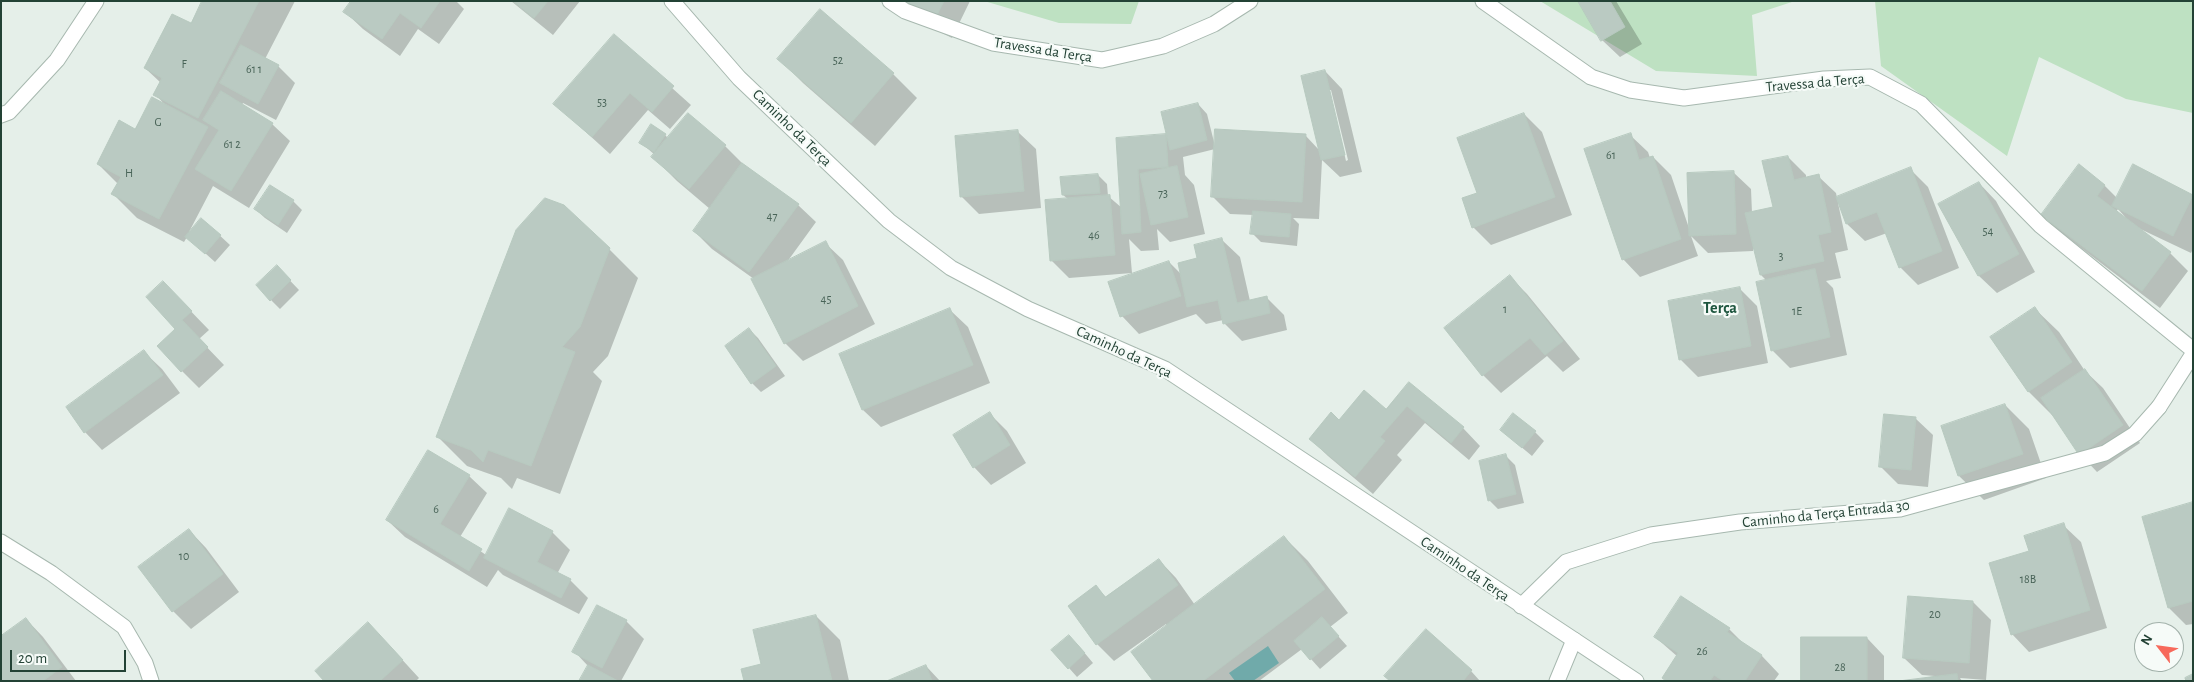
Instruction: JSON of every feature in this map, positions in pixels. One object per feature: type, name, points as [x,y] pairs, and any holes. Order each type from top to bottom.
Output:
[{"type":"street","points":[[1,115],[9,112],[58,60],[96,1]]},
{"type":"street","name":"Caminho da Terça","points":[[672,1],[739,78],[889,221],[952,268],[1028,309],[1165,369],[1636,681]]},
{"type":"street","name":"Travessa da Terça","points":[[890,1],[905,12],[993,43],[1102,60],[1163,46],[1214,24],[1250,1]]},
{"type":"street","name":"Travessa da Terça","points":[[1483,1],[1591,77],[1630,90],[1684,98],[1824,79],[1870,77],[1920,104],[2041,226],[2193,350]]},
{"type":"street","name":"Caminho da Terça Entrada 30","points":[[1521,606],[1566,562],[1651,535],[1740,522],[1900,509],[2105,453],[2135,434],[2158,407],[2193,354]]},
{"type":"street","points":[[1,542],[51,573],[124,627],[146,663],[151,681]]},
{"type":"street","points":[[1556,681],[1574,640]]},
{"type":"green space","points":[[984,1],[1139,1],[1131,24],[1059,23]]},
{"type":"green space","points":[[1540,1],[1795,1],[1752,15],[1757,76],[1656,71]]},
{"type":"green space","points":[[1875,1],[2193,1],[2193,113],[2126,99],[2039,57],[2007,156],[1881,66]]},
{"type":"water","points":[[1268,646],[1279,663],[1253,681],[1235,681],[1229,673]]},
{"type":"building","points":[[202,1],[259,1],[198,118],[153,95],[162,78],[144,68],[172,14],[191,23]]},
{"type":"building","points":[[351,1],[440,1],[421,28],[400,13],[382,39],[343,12]]},
{"type":"building","points":[[513,1],[548,1],[534,18]]},
{"type":"building","points":[[900,1],[944,1],[934,21]]},
{"type":"building","points":[[1578,1],[1610,1],[1625,27],[1601,41]]},
{"type":"building","points":[[820,9],[894,73],[851,123],[777,59]]},
{"type":"building","points":[[614,34],[674,86],[652,112],[630,93],[592,137],[553,104]]},
{"type":"building","points":[[241,45],[279,65],[258,104],[220,83]]},
{"type":"building","points":[[1325,70],[1345,155],[1321,160],[1301,76]]},
{"type":"building","points":[[221,91],[273,123],[231,191],[195,169],[219,130],[203,120]]},
{"type":"building","points":[[152,97],[208,127],[159,219],[111,194],[121,177],[97,164],[119,120],[135,129]]},
{"type":"building","points":[[1198,103],[1207,140],[1170,150],[1161,112]]},
{"type":"building","points":[[688,113],[726,145],[689,189],[651,157]]},
{"type":"building","points":[[1524,113],[1555,197],[1472,228],[1462,198],[1477,193],[1457,138]]},
{"type":"building","points":[[651,124],[666,134],[654,152],[639,143]]},
{"type":"building","points":[[1215,129],[1306,134],[1302,202],[1211,197]]},
{"type":"building","points":[[1018,130],[1024,191],[960,197],[955,136]]},
{"type":"building","points":[[1631,133],[1639,160],[1653,156],[1681,239],[1622,260],[1584,149]]},
{"type":"building","points":[[1166,134],[1168,167],[1138,169],[1141,232],[1122,234],[1116,138]]},
{"type":"building","points":[[1788,156],[1794,180],[1819,174],[1831,232],[1818,235],[1824,261],[1760,275],[1745,213],[1773,207],[1762,161]]},
{"type":"building","points":[[742,163],[799,204],[749,272],[693,231]]},
{"type":"building","points":[[2079,164],[2105,185],[2097,196],[2171,252],[2142,291],[2041,215]]},
{"type":"building","points":[[2133,164],[2193,195],[2173,236],[2112,206]]},
{"type":"building","points":[[1177,166],[1188,217],[1151,225],[1140,174]]},
{"type":"building","points":[[1911,167],[1942,251],[1899,268],[1877,212],[1846,224],[1836,197]]},
{"type":"building","points":[[1734,171],[1736,234],[1689,236],[1687,173]]},
{"type":"building","points":[[1098,174],[1100,193],[1062,195],[1060,177]]},
{"type":"building","points":[[1979,182],[2019,254],[1978,276],[1938,204]]},
{"type":"building","points":[[270,185],[294,200],[278,225],[254,209]]},
{"type":"building","points":[[1110,195],[1115,255],[1050,261],[1045,200]]},
{"type":"building","points":[[545,198],[564,205],[610,248],[580,327],[562,347],[575,352],[531,466],[488,450],[483,462],[471,450],[436,437],[516,230]]},
{"type":"building","points":[[1253,211],[1291,214],[1289,237],[1250,234]]},
{"type":"building","points":[[201,218],[221,235],[205,254],[185,237]]},
{"type":"building","points":[[1222,238],[1237,303],[1267,296],[1270,313],[1223,324],[1218,300],[1187,307],[1178,263],[1197,258],[1194,245]]},
{"type":"building","points":[[826,241],[858,306],[784,344],[751,279]]},
{"type":"building","points":[[1169,261],[1181,296],[1120,317],[1108,282]]},
{"type":"building","points":[[277,265],[291,280],[270,301],[256,285]]},
{"type":"building","points":[[1815,269],[1830,337],[1771,351],[1756,282]]},
{"type":"building","points":[[1510,275],[1563,341],[1545,355],[1530,338],[1482,376],[1444,328]]},
{"type":"building","points":[[163,281],[192,311],[182,320],[208,347],[181,372],[157,346],[175,329],[146,297]]},
{"type":"building","points":[[1740,287],[1751,346],[1679,360],[1668,301]]},
{"type":"building","points":[[2035,307],[2072,362],[2028,392],[1990,337]]},
{"type":"building","points":[[950,308],[973,365],[862,410],[839,354]]},
{"type":"building","points":[[749,328],[776,366],[751,384],[725,346]]},
{"type":"building","points":[[144,350],[163,375],[84,433],[66,407]]},
{"type":"building","points":[[2085,369],[2123,425],[2079,455],[2041,398]]},
{"type":"building","points":[[1409,382],[1464,427],[1451,443],[1407,406],[1380,437],[1385,441],[1355,477],[1309,439],[1331,412],[1339,420],[1364,390],[1386,409]]},
{"type":"building","points":[[2005,404],[2023,454],[1958,476],[1941,426]]},
{"type":"building","points":[[990,412],[1010,445],[973,468],[953,435]]},
{"type":"building","points":[[1513,413],[1536,431],[1522,448],[1500,430]]},
{"type":"building","points":[[1884,414],[1916,417],[1911,470],[1879,467]]},
{"type":"building","points":[[428,450],[470,475],[440,524],[482,549],[469,571],[386,520]]},
{"type":"building","points":[[1506,454],[1516,494],[1488,501],[1479,461]]},
{"type":"building","points":[[2193,502],[2193,601],[2168,608],[2142,517]]},
{"type":"building","points":[[509,508],[553,531],[537,562],[571,579],[561,598],[484,558]]},
{"type":"building","points":[[2064,523],[2090,610],[2011,635],[1989,563],[2029,551],[2024,536]]},
{"type":"building","points":[[189,529],[223,574],[172,612],[138,567]]},
{"type":"building","points":[[1284,536],[1325,589],[1203,681],[1153,681],[1131,652]]},
{"type":"building","points":[[1159,559],[1178,585],[1096,645],[1068,606],[1096,585],[1105,597]]},
{"type":"building","points":[[1681,596],[1730,628],[1727,632],[1762,655],[1745,681],[1723,681],[1714,675],[1710,681],[1666,681],[1662,678],[1678,653],[1654,637]]},
{"type":"building","points":[[1908,596],[1973,601],[1969,663],[1903,658]]},
{"type":"building","points":[[597,605],[627,620],[602,668],[572,652]]},
{"type":"building","points":[[816,615],[832,681],[744,681],[741,669],[761,664],[753,630]]},
{"type":"building","points":[[1322,617],[1339,636],[1310,660],[1294,641]]},
{"type":"building","points":[[26,618],[62,667],[43,681],[1,681],[1,636]]},
{"type":"building","points":[[368,622],[403,660],[380,681],[324,681],[315,671]]},
{"type":"building","points":[[1426,629],[1472,670],[1463,681],[1390,681],[1384,676]]},
{"type":"building","points":[[1069,635],[1085,653],[1068,669],[1051,650]]},
{"type":"building","points":[[1801,637],[1867,637],[1867,681],[1801,681]]},
{"type":"building","points":[[588,665],[618,681],[579,681]]},
{"type":"building","points":[[926,665],[932,681],[887,681]]},
{"type":"building","points":[[1957,674],[1958,681],[1899,681]]},
{"type":"building","points":[[2193,674],[2193,681],[2186,681],[2185,678]]},
{"type":"district","name":"Terça","points":[[1720,308]]}]
